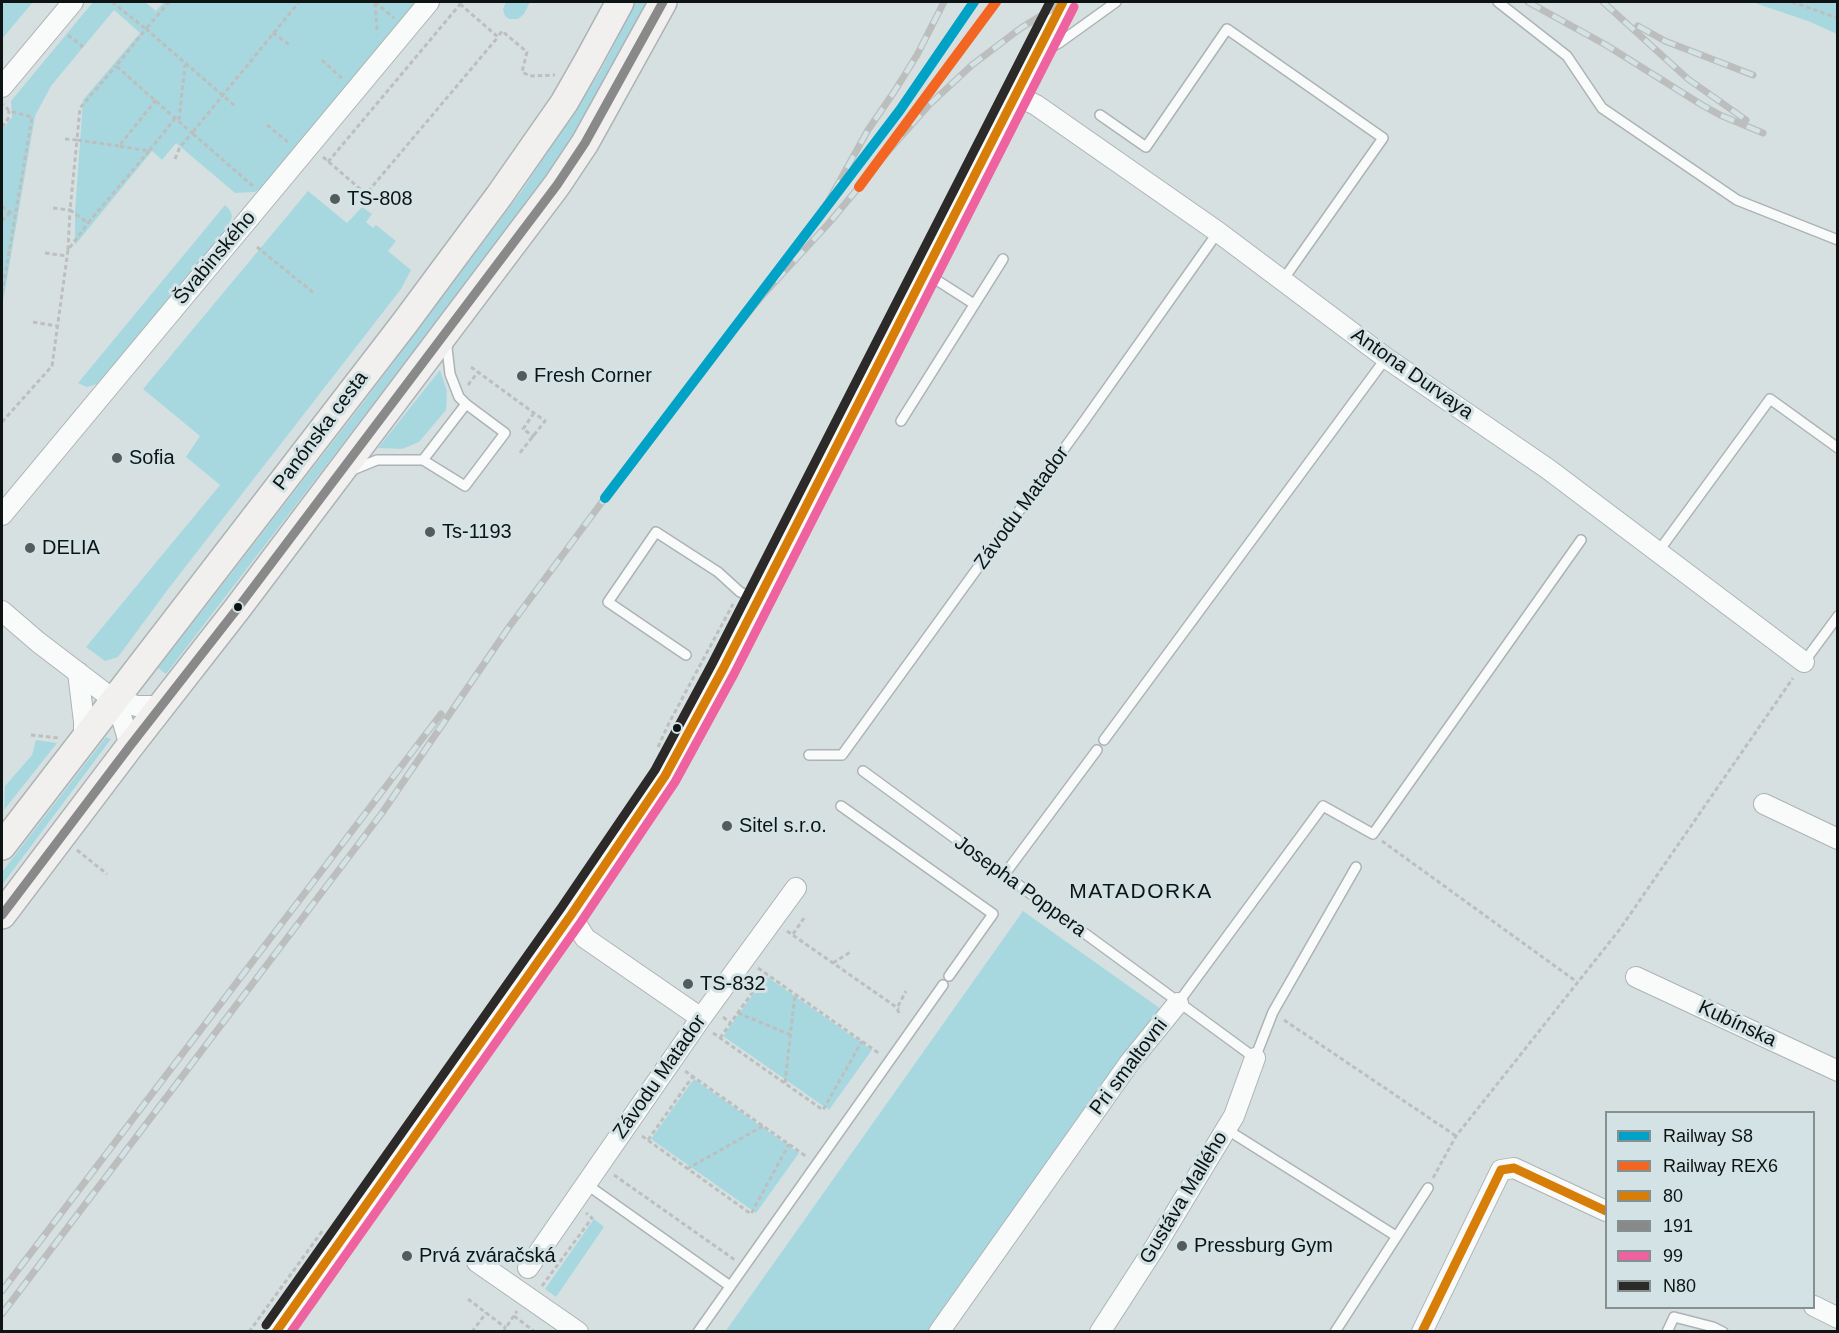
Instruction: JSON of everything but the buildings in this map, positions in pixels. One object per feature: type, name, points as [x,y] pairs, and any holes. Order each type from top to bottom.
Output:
[{"type":"main road","name":"Panónska cesta","points":[[2,846],[74,738],[114,700],[492,206],[564,103],[620,2]]},
{"type":"main road","name":"Panónska cesta","points":[[2,915],[237,609],[557,185],[585,143],[663,2]]},
{"type":"street","points":[[3,96],[74,2]]},
{"type":"street","name":"Švabinského","points":[[2,515],[429,2]]},
{"type":"street","points":[[276,1332],[571,915],[664,776],[695,723],[1063,2]]},
{"type":"street","name":"Antona Durvaya","points":[[1015,95],[1036,105],[1218,232],[1386,358],[1548,469],[1804,662]]},
{"type":"street","points":[[2,610],[114,700],[137,706],[161,706]]},
{"type":"street","points":[[74,738],[84,722],[78,672]]},
{"type":"street","points":[[114,700],[130,746]]},
{"type":"street","points":[[1764,804],[1838,839]]},
{"type":"street","name":"Závodu Matador","points":[[528,1268],[672,1061],[705,1024],[745,958],[796,888]]},
{"type":"street","points":[[571,915],[585,938],[705,1024]]},
{"type":"street","name":"Kubínska","points":[[1636,977],[1838,1071]]},
{"type":"street","name":"Pri smaltovni","points":[[939,1332],[1130,1062],[1178,1003]]},
{"type":"street","name":"Gustáva Mallého","points":[[1100,1332],[1155,1247],[1234,1116],[1255,1058]]},
{"type":"street","points":[[1422,1332],[1501,1170],[1514,1168],[1605,1211]]},
{"type":"street","points":[[477,1262],[579,1332]]},
{"type":"street","points":[[1815,1306],[1838,1318]]},
{"type":"lane","points":[[1036,55],[1059,43],[1116,2]]},
{"type":"lane","points":[[1498,2],[1568,56],[1602,108],[1737,200],[1838,240]]},
{"type":"lane","points":[[1100,115],[1146,147],[1227,29],[1383,138],[1282,280]]},
{"type":"lane","name":"Závodu Matador","points":[[809,755],[842,755],[1218,232]]},
{"type":"lane","points":[[901,421],[1003,260]]},
{"type":"lane","points":[[924,272],[974,304]]},
{"type":"lane","points":[[337,476],[377,460],[423,460],[465,486],[505,433],[459,397],[450,374],[447,348],[460,312]]},
{"type":"lane","points":[[1104,740],[1386,358]]},
{"type":"lane","points":[[1658,552],[1770,399],[1838,448]]},
{"type":"lane","points":[[423,460],[466,404]]},
{"type":"lane","points":[[686,655],[608,602],[656,532],[718,572],[740,592],[758,600]]},
{"type":"lane","points":[[1373,834],[1581,540]]},
{"type":"lane","points":[[1804,662],[1838,616]]},
{"type":"lane","points":[[1004,875],[1097,750]]},
{"type":"lane","name":"Josepha Poppera","points":[[863,771],[1255,1058]]},
{"type":"lane","points":[[841,806],[993,914],[949,976]]},
{"type":"lane","name":"Pri smaltovni","points":[[1178,1003],[1323,806],[1373,834]]},
{"type":"lane","points":[[1255,1058],[1273,1012],[1356,867]]},
{"type":"lane","points":[[698,1332],[943,985]]},
{"type":"lane","points":[[1226,1129],[1396,1236]]},
{"type":"lane","points":[[586,1184],[730,1286]]},
{"type":"lane","points":[[1335,1332],[1428,1188]]},
{"type":"lane","points":[[1667,1332],[1674,1317],[1713,1327],[1723,1332]]},
{"type":"path","points":[[112,2],[235,106]]},
{"type":"path","points":[[2,422],[52,366],[68,250],[80,108],[169,2]]},
{"type":"path","points":[[175,159],[180,147],[299,2]]},
{"type":"path","points":[[375,2],[407,28]]},
{"type":"path","points":[[375,2],[377,30]]},
{"type":"path","points":[[1792,2],[1838,18]]},
{"type":"path","points":[[328,162],[461,3],[498,37]]},
{"type":"path","points":[[317,152],[366,194],[502,31],[527,52],[522,72],[530,76],[555,75]]},
{"type":"path","points":[[64,32],[83,47]]},
{"type":"path","points":[[273,33],[290,45]]},
{"type":"path","points":[[322,60],[356,89]]},
{"type":"path","points":[[68,250],[88,223],[178,118],[185,64]]},
{"type":"path","points":[[116,66],[267,196]]},
{"type":"path","points":[[2,127],[8,119],[9,111],[3,96]]},
{"type":"path","points":[[119,146],[156,100]]},
{"type":"path","points":[[2,293],[32,117],[9,111]]},
{"type":"path","points":[[65,139],[149,151]]},
{"type":"path","points":[[2,206],[15,216]]},
{"type":"path","points":[[53,208],[70,210],[88,223]]},
{"type":"path","points":[[2,221],[10,212]]},
{"type":"path","points":[[257,247],[315,294]]},
{"type":"path","points":[[45,253],[67,256]]},
{"type":"path","points":[[33,322],[57,326]]},
{"type":"path","points":[[471,367],[545,421],[519,454]]},
{"type":"path","points":[[534,413],[523,429],[534,437]]},
{"type":"path","points":[[657,750],[669,723],[740,592]]},
{"type":"path","points":[[1428,1188],[1456,1136],[1620,929],[1804,662]]},
{"type":"path","points":[[31,735],[74,738]]},
{"type":"path","points":[[1373,834],[1577,982]]},
{"type":"path","points":[[74,847],[107,874]]},
{"type":"path","points":[[793,934],[804,918]]},
{"type":"path","points":[[772,920],[898,1010],[906,991]]},
{"type":"path","points":[[833,963],[852,951]]},
{"type":"path","points":[[745,958],[890,1060]]},
{"type":"path","points":[[720,1038],[766,973]]},
{"type":"path","points":[[785,1083],[795,994]]},
{"type":"path","points":[[1273,1012],[1456,1136]]},
{"type":"path","points":[[738,1013],[791,1035]]},
{"type":"path","points":[[705,1024],[720,1038],[827,1115]]},
{"type":"path","points":[[823,1110],[862,1041]]},
{"type":"path","points":[[672,1061],[817,1163]]},
{"type":"path","points":[[648,1140],[693,1076]]},
{"type":"path","points":[[627,1125],[751,1214],[754,1219]]},
{"type":"path","points":[[687,1168],[763,1126]]},
{"type":"path","points":[[751,1214],[789,1144]]},
{"type":"path","points":[[614,1175],[744,1267]]},
{"type":"path","points":[[503,1332],[538,1283],[543,1286],[592,1218],[585,1212]]},
{"type":"path","points":[[249,1332],[325,1227]]},
{"type":"path","points":[[468,1299],[506,1328]]},
{"type":"path","points":[[472,1332],[486,1312]]},
{"type":"path","points":[[514,1316],[535,1332]]},
{"type":"shaded area","points":[[2,2],[33,2],[2,39]]},
{"type":"shaded area","points":[[93,2],[145,2],[156,11],[164,2],[418,2],[262,187],[255,192],[235,193],[176,143],[162,160],[152,151],[75,245],[75,212],[83,100],[140,33],[114,10],[51,86],[35,116],[2,308],[2,130],[12,117],[11,101]]},
{"type":"shaded area","points":[[506,2],[530,2],[524,14],[518,19],[509,19],[505,16],[503,9]]},
{"type":"shaded area","points":[[636,2],[649,2],[607,85],[536,192],[166,674],[158,668],[363,403],[521,192],[600,72]]},
{"type":"shaded area","points":[[1752,2],[1837,2],[1837,34],[1808,21]]},
{"type":"shaded area","points":[[308,191],[347,223],[362,207],[372,214],[366,222],[373,228],[376,225],[396,241],[388,251],[411,270],[401,289],[118,657],[105,661],[86,647],[220,485],[186,457],[200,436],[143,389]]},
{"type":"shaded area","points":[[225,205],[232,216],[230,225],[97,384],[87,387],[78,383]]},
{"type":"shaded area","points":[[440,370],[447,391],[446,410],[419,442],[402,449],[378,448]]},
{"type":"shaded area","points":[[106,737],[111,739],[2,885],[2,872]]},
{"type":"shaded area","points":[[36,740],[57,743],[4,810],[5,786],[32,755]]},
{"type":"shaded area","points":[[1023,911],[1168,1014],[938,1331],[725,1332]]},
{"type":"shaded area","points":[[766,976],[872,1050],[829,1110],[723,1036]]},
{"type":"shaded area","points":[[694,1079],[799,1153],[756,1213],[651,1139]]},
{"type":"shaded area","points":[[594,1219],[604,1227],[556,1297],[545,1289]]},
{"type":"railway","points":[[802,239],[828,202],[868,130],[917,55],[944,2]]},
{"type":"railway","points":[[874,167],[929,105],[972,65],[1021,28],[1063,2]]},
{"type":"railway","points":[[1528,2],[1606,45],[1702,105],[1763,133]]},
{"type":"railway","points":[[1603,2],[1688,79],[1746,120]]},
{"type":"railway","points":[[1638,26],[1665,41],[1753,75]]},
{"type":"railway","points":[[721,346],[761,297],[859,187]]},
{"type":"railway","points":[[2,1314],[382,813],[509,627],[605,498]]},
{"type":"railway","points":[[2,1291],[441,714]]},
{"type":"rail line","name":"S8","points":[[605,498],[900,110],[974,2]]},
{"type":"rail line","name":"REX6","points":[[859,187],[996,2]]},
{"type":"transit line","name":"191","points":[[2,915],[237,609],[557,185],[585,143],[663,2]]},
{"type":"transit line","name":"N80","points":[[266,1325],[561,908],[655,770],[712,664],[1050,2]]},
{"type":"transit line","name":"80","points":[[276,1332],[571,915],[665,776],[723,669],[1063,2]]},
{"type":"transit line","name":"99","points":[[291,1332],[581,922],[675,782],[734,674],[1074,7]]},
{"type":"transit line","name":"80","points":[[1501,1170],[1514,1168],[1605,1211]]},
{"type":"transit line","name":"80","points":[[1422,1332],[1501,1170]]},
{"type":"place","name":"TS-808","points":[[335,199]]},
{"type":"place","name":"Fresh Corner","points":[[522,376]]},
{"type":"place","name":"Sofia","points":[[117,458]]},
{"type":"place","name":"Ts-1193","points":[[430,532]]},
{"type":"place","name":"DELIA","points":[[30,548]]},
{"type":"place","name":"Sitel s.r.o.","points":[[727,826]]},
{"type":"place","name":"TS-832","points":[[688,984]]},
{"type":"place","name":"Pressburg Gym","points":[[1182,1246]]},
{"type":"place","name":"Prvá zváračská","points":[[407,1256]]},
{"type":"district","name":"MATADORKA","points":[[1141,892]]}]
